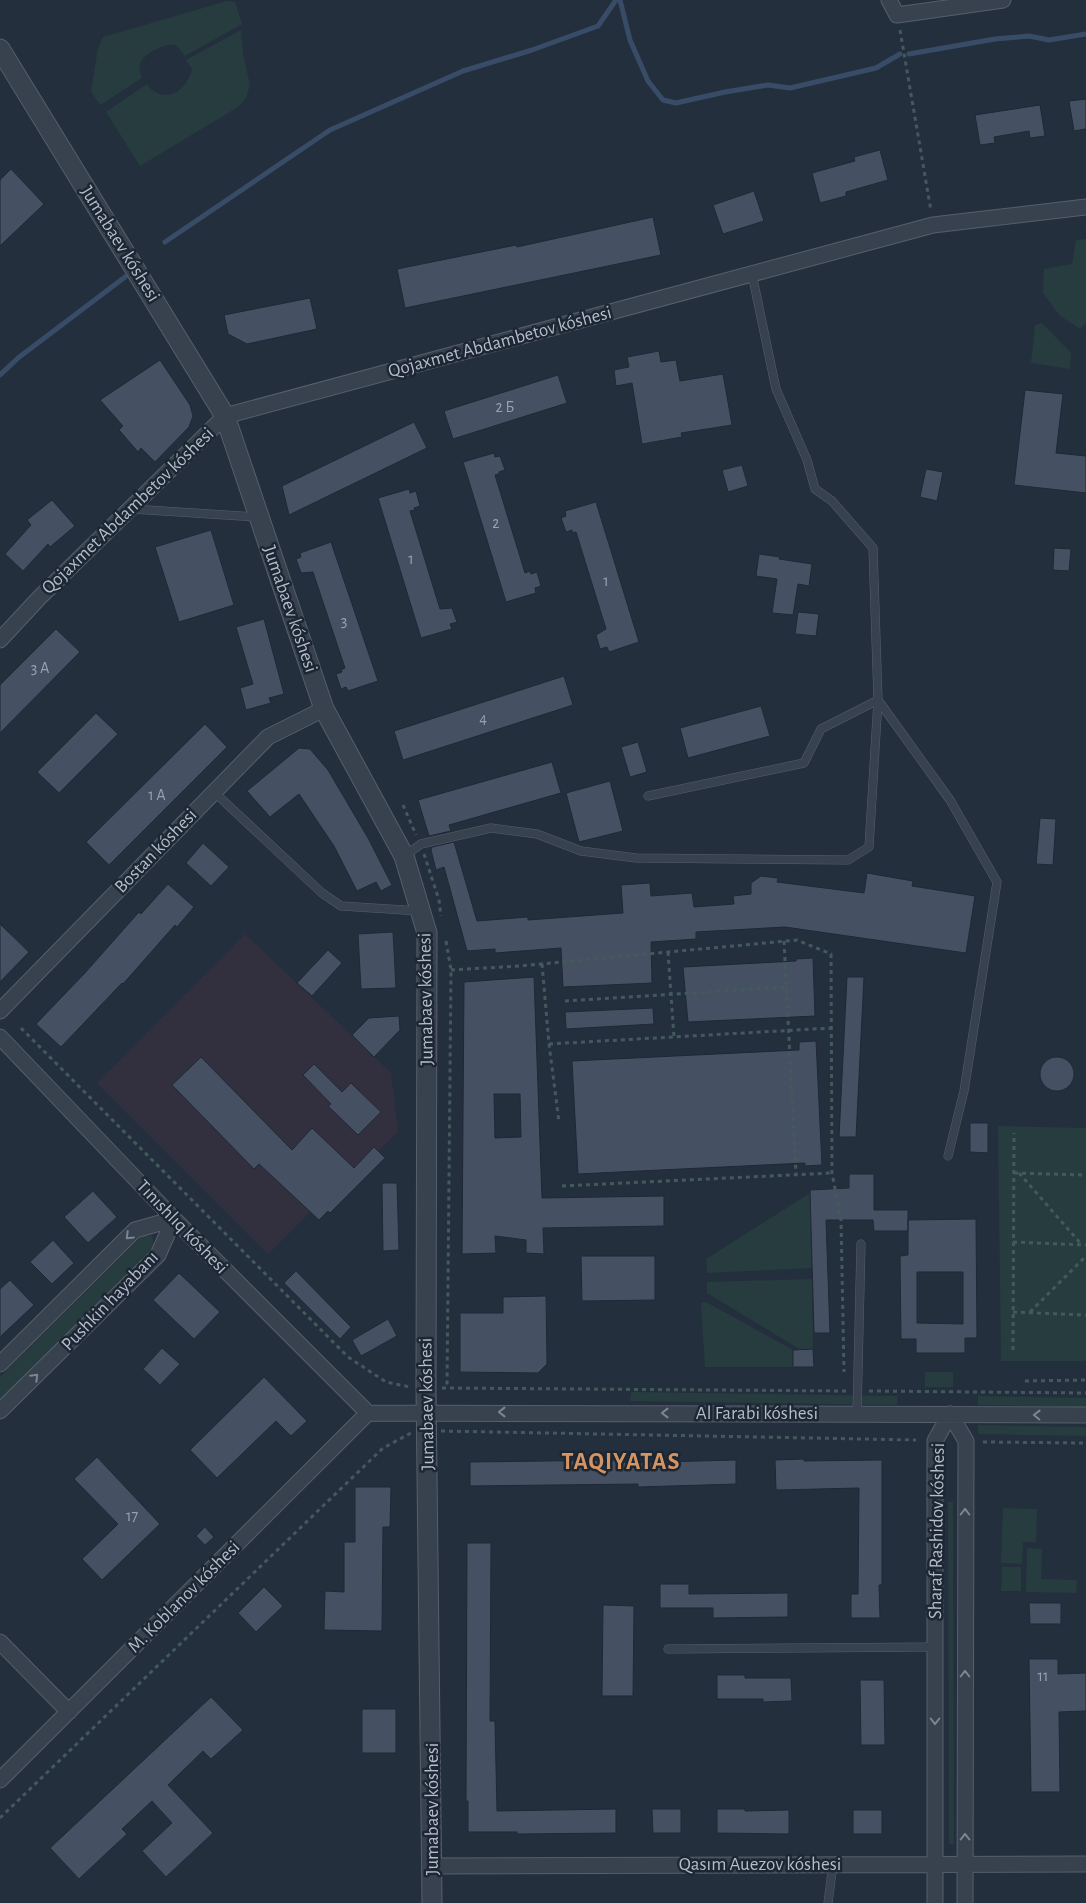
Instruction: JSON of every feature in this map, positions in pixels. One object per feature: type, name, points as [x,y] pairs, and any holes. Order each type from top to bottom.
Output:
[{"type":"street","points":[[889,0],[897,15],[1003,0]]},
{"type":"street","name":"Jumabaev kóshesi","points":[[0,49],[225,416],[324,709],[404,856],[427,932],[427,1412],[432,1903]]},
{"type":"street","name":"Qojaxmet Abdambetov kóshesi","points":[[0,640],[39,598],[225,416],[933,224],[1086,207]]},
{"type":"street","name":"Bostan kóshesi","points":[[0,1011],[268,737],[324,709]]},
{"type":"street","name":"Tınıshlıq kóshesi","points":[[0,1037],[174,1220],[368,1413]]},
{"type":"street","name":"Pushkin hayabanı","points":[[0,1364],[134,1230],[174,1220]]},
{"type":"street","name":"Pushkin hayabanı","points":[[0,1411],[158,1255],[174,1220]]},
{"type":"street","name":"Al Farabi kóshesi","points":[[368,1413],[1086,1415]]},
{"type":"street","name":"M. Koblanov kóshesi","points":[[0,1780],[368,1413]]},
{"type":"street","name":"Sharaf Rashidov kóshesi","points":[[935,1903],[935,1441],[950,1414]]},
{"type":"street","name":"Sharaf Rashidov kóshesi","points":[[950,1414],[966,1441],[965,1903]]},
{"type":"street","points":[[0,1642],[69,1712]]},
{"type":"street","name":"Qasım Auezov kóshesi","points":[[433,1866],[1086,1864]]},
{"type":"lane","points":[[404,856],[421,844],[492,828],[537,834],[581,851],[636,858],[848,860],[869,847],[878,700],[874,548],[832,501],[815,488],[807,460],[776,389],[752,274]]},
{"type":"lane","points":[[130,509],[259,517]]},
{"type":"lane","points":[[648,796],[804,764],[822,729],[878,700]]},
{"type":"lane","points":[[878,700],[950,800],[997,882],[964,1091],[948,1156]]},
{"type":"lane","points":[[214,792],[322,893],[341,906],[422,911]]},
{"type":"lane","points":[[857,1414],[861,1244]]},
{"type":"lane","points":[[668,1649],[935,1647]]},
{"type":"lane","points":[[828,1903],[833,1864]]},
{"type":"path","points":[[897,15],[906,58],[933,224]]},
{"type":"path","points":[[450,970],[542,964],[797,940],[831,954],[832,1173],[841,1220],[845,1381]]},
{"type":"path","points":[[784,941],[796,1174]]},
{"type":"path","points":[[668,952],[674,1037]]},
{"type":"path","points":[[542,964],[549,1044],[559,1122]]},
{"type":"path","points":[[565,1001],[786,987]]},
{"type":"path","points":[[21,1028],[348,1357],[386,1382],[413,1388]]},
{"type":"path","points":[[549,1044],[832,1028]]},
{"type":"path","points":[[1013,1350],[1014,1133]]},
{"type":"path","points":[[562,1186],[832,1173]]},
{"type":"path","points":[[1014,1173],[1086,1175]]},
{"type":"path","points":[[1019,1173],[1084,1245]]},
{"type":"path","points":[[1013,1242],[1084,1245]]},
{"type":"path","points":[[1030,1312],[1086,1256]]},
{"type":"path","points":[[1013,1312],[1086,1315]]},
{"type":"path","points":[[1025,1381],[1086,1380]]},
{"type":"path","points":[[439,1388],[1086,1392]]},
{"type":"path","points":[[440,1430],[916,1440]]},
{"type":"path","points":[[0,1818],[383,1448],[414,1431]]},
{"type":"path","points":[[984,1442],[1086,1443]]},
{"type":"shaded area","points":[[245,934],[391,1073],[398,1132],[378,1151],[374,1148],[268,1254],[97,1083]]},
{"type":"green space","points":[[227,1],[235,2],[242,24],[185,56],[174,45],[166,45],[159,48],[143,59],[140,67],[142,78],[100,105],[91,91],[98,48],[103,37]]},
{"type":"green space","points":[[241,30],[243,54],[250,85],[246,98],[238,107],[140,166],[106,112],[147,84],[153,91],[160,94],[167,95],[180,90],[192,69],[186,60]]},
{"type":"green space","points":[[1086,239],[1086,323],[1080,329],[1060,316],[1043,293],[1044,269],[1072,264],[1076,240]]},
{"type":"green space","points":[[1042,323],[1071,353],[1070,369],[1031,363],[1035,325]]},
{"type":"green space","points":[[998,1126],[1086,1128],[1086,1361],[1001,1361]]},
{"type":"green space","points":[[810,1193],[812,1268],[707,1273],[706,1259]]},
{"type":"green space","points":[[143,1235],[152,1236],[154,1246],[0,1400],[0,1377]]},
{"type":"green space","points":[[812,1279],[813,1349],[801,1350],[707,1293],[707,1282]]},
{"type":"green space","points":[[706,1302],[793,1350],[793,1367],[705,1367],[701,1303]]},
{"type":"green space","points":[[925,1372],[953,1372],[953,1387],[925,1387]]},
{"type":"green space","points":[[631,1392],[897,1396],[897,1405],[630,1401]]},
{"type":"green space","points":[[978,1396],[1086,1398],[1086,1407],[978,1405]]},
{"type":"green space","points":[[978,1425],[1086,1427],[1086,1436],[978,1434]]},
{"type":"green space","points":[[948,1502],[953,1502],[954,1844],[949,1844]]},
{"type":"green space","points":[[1003,1508],[1037,1509],[1036,1542],[1023,1542],[1022,1564],[1001,1563]]},
{"type":"green space","points":[[1027,1548],[1042,1549],[1041,1579],[1077,1580],[1076,1593],[1026,1592]]},
{"type":"green space","points":[[1002,1567],[1021,1567],[1021,1591],[1001,1591]]},
{"type":"building","points":[[1086,99],[1086,129],[1074,131],[1069,101]]},
{"type":"building","points":[[1040,105],[1045,136],[1030,138],[1029,131],[994,137],[995,143],[980,145],[975,115]]},
{"type":"building","points":[[880,150],[888,180],[846,192],[846,196],[820,203],[812,173],[855,161],[854,157]]},
{"type":"building","points":[[11,169],[44,204],[0,246],[0,180]]},
{"type":"building","points":[[754,191],[764,221],[723,234],[713,205]]},
{"type":"building","points":[[653,217],[661,255],[405,308],[397,269],[516,245],[517,247]]},
{"type":"building","points":[[310,298],[317,329],[247,344],[228,334],[224,315]]},
{"type":"building","points":[[659,351],[661,362],[676,360],[680,381],[723,374],[732,425],[681,433],[682,437],[642,444],[632,383],[616,386],[614,370],[629,367],[627,357]]},
{"type":"building","points":[[160,360],[190,405],[193,416],[189,427],[155,462],[141,448],[138,452],[119,430],[123,426],[100,400]]},
{"type":"building","points":[[558,375],[567,403],[453,439],[444,411]]},
{"type":"building","points":[[1025,390],[1063,394],[1056,453],[1086,456],[1086,493],[1014,485]]},
{"type":"building","points":[[414,422],[427,448],[289,515],[282,486]]},
{"type":"building","points":[[494,453],[495,457],[500,456],[505,470],[495,475],[525,573],[530,571],[531,574],[537,572],[541,586],[535,588],[536,593],[506,602],[463,462]]},
{"type":"building","points":[[742,465],[748,486],[728,492],[722,470]]},
{"type":"building","points":[[926,469],[943,472],[937,501],[920,497]]},
{"type":"building","points":[[409,489],[410,493],[416,491],[420,506],[410,511],[440,609],[452,608],[457,622],[450,624],[452,629],[421,638],[378,498]]},
{"type":"building","points":[[52,500],[75,526],[50,547],[48,544],[23,571],[5,554],[31,525],[27,520]]},
{"type":"building","points":[[596,502],[639,642],[609,652],[607,647],[600,649],[596,635],[606,629],[576,532],[572,533],[572,530],[566,532],[561,518],[566,516],[565,511]]},
{"type":"building","points":[[211,530],[234,605],[179,622],[155,547]]},
{"type":"building","points":[[331,542],[378,681],[348,691],[346,687],[341,689],[336,674],[342,672],[341,670],[345,668],[313,572],[301,573],[296,559],[301,557],[300,553]]},
{"type":"building","points":[[1054,548],[1071,549],[1069,571],[1053,570]]},
{"type":"building","points":[[759,554],[812,564],[809,586],[798,584],[793,615],[772,613],[777,579],[756,576]]},
{"type":"building","points":[[798,612],[819,614],[816,636],[795,634]]},
{"type":"building","points":[[264,619],[284,694],[269,698],[271,703],[246,710],[240,688],[253,684],[236,627]]},
{"type":"building","points":[[56,629],[80,652],[0,733],[0,685]]},
{"type":"building","points":[[564,676],[573,705],[403,760],[394,731]]},
{"type":"building","points":[[761,706],[770,736],[688,758],[680,728]]},
{"type":"building","points":[[96,713],[118,734],[59,793],[37,772]]},
{"type":"building","points":[[205,724],[227,747],[109,865],[86,842]]},
{"type":"building","points":[[638,742],[647,772],[630,777],[621,747]]},
{"type":"building","points":[[299,748],[310,749],[328,770],[368,838],[392,885],[381,891],[376,882],[357,891],[334,846],[299,794],[270,817],[247,791]]},
{"type":"building","points":[[552,762],[561,793],[449,825],[451,831],[429,836],[418,800]]},
{"type":"building","points":[[610,781],[623,831],[579,842],[566,793]]},
{"type":"building","points":[[1040,818],[1056,819],[1053,865],[1036,864]]},
{"type":"building","points":[[454,842],[477,921],[528,917],[528,920],[623,913],[621,885],[650,883],[651,896],[692,893],[694,907],[734,904],[733,896],[751,894],[751,883],[761,876],[778,878],[777,882],[864,893],[867,873],[913,881],[912,886],[975,896],[966,953],[785,927],[696,932],[696,939],[651,942],[652,983],[563,987],[561,948],[495,953],[495,949],[467,951],[444,867],[436,870],[431,850],[432,847]]},
{"type":"building","points":[[203,843],[229,867],[211,886],[186,863]]},
{"type":"building","points":[[168,884],[194,907],[177,927],[175,925],[123,984],[61,1047],[36,1024],[139,912],[141,914]]},
{"type":"building","points":[[0,924],[29,952],[0,982]]},
{"type":"building","points":[[393,932],[396,988],[361,989],[358,934]]},
{"type":"building","points":[[328,950],[342,963],[312,996],[297,983]]},
{"type":"building","points":[[813,958],[815,1016],[688,1022],[683,967],[796,961],[796,959]]},
{"type":"building","points":[[534,977],[542,1198],[664,1196],[664,1226],[543,1228],[544,1254],[526,1253],[526,1240],[495,1236],[496,1253],[462,1254],[464,982]],"holes":[[[494,1094],[520,1094],[521,1137],[495,1138]]]},
{"type":"building","points":[[847,977],[864,977],[856,1137],[839,1137]]},
{"type":"building","points":[[653,1008],[654,1024],[566,1029],[565,1012]]},
{"type":"building","points":[[399,1016],[400,1030],[374,1057],[352,1035],[369,1018]]},
{"type":"building","points":[[816,1041],[822,1165],[805,1166],[805,1163],[578,1174],[572,1061],[799,1050],[799,1042]]},
{"type":"building","points":[[201,1057],[292,1150],[312,1128],[354,1168],[374,1147],[385,1158],[330,1213],[328,1211],[319,1220],[259,1164],[254,1169],[172,1085]]},
{"type":"building","points":[[1057,1057],[1064,1058],[1069,1062],[1073,1067],[1073,1081],[1069,1086],[1064,1090],[1057,1091],[1050,1090],[1045,1086],[1041,1081],[1040,1074],[1041,1067],[1045,1062],[1050,1058]]},
{"type":"building","points":[[314,1064],[342,1092],[351,1083],[381,1112],[358,1135],[328,1106],[331,1104],[303,1075]]},
{"type":"building","points":[[970,1123],[988,1123],[988,1153],[970,1152]]},
{"type":"building","points":[[849,1174],[874,1174],[874,1210],[908,1210],[908,1231],[874,1231],[873,1220],[826,1220],[830,1333],[814,1333],[810,1190],[849,1188]]},
{"type":"building","points":[[382,1183],[397,1183],[399,1250],[383,1251]]},
{"type":"building","points":[[93,1191],[117,1217],[88,1243],[64,1217]]},
{"type":"building","points":[[976,1219],[977,1338],[965,1338],[965,1353],[916,1353],[916,1339],[901,1339],[900,1256],[908,1255],[908,1220]],"holes":[[[917,1272],[963,1272],[963,1324],[917,1323]]]},
{"type":"building","points":[[53,1240],[74,1263],[52,1284],[30,1262]]},
{"type":"building","points":[[581,1256],[655,1256],[655,1300],[582,1301]]},
{"type":"building","points":[[296,1271],[351,1327],[340,1339],[284,1283]]},
{"type":"building","points":[[179,1273],[220,1312],[194,1339],[153,1300]]},
{"type":"building","points":[[10,1280],[34,1305],[0,1337],[0,1289]]},
{"type":"building","points":[[546,1296],[547,1364],[538,1373],[460,1372],[460,1313],[503,1313],[503,1297]]},
{"type":"building","points":[[388,1319],[397,1336],[361,1356],[352,1340]]},
{"type":"building","points":[[162,1348],[180,1364],[160,1385],[143,1369]]},
{"type":"building","points":[[813,1349],[814,1367],[793,1367],[793,1350]]},
{"type":"building","points":[[264,1377],[307,1421],[291,1436],[276,1421],[217,1478],[190,1450]]},
{"type":"building","points":[[97,1457],[160,1524],[102,1580],[82,1559],[118,1524],[74,1479]]},
{"type":"building","points":[[804,1459],[804,1461],[882,1460],[882,1585],[879,1585],[880,1618],[851,1618],[851,1594],[858,1594],[859,1488],[776,1490],[775,1460]]},
{"type":"building","points":[[625,1460],[625,1463],[736,1460],[736,1484],[638,1487],[638,1484],[470,1486],[470,1462]]},
{"type":"building","points":[[355,1487],[391,1487],[390,1527],[383,1527],[382,1631],[324,1630],[325,1591],[344,1592],[344,1542],[355,1542]]},
{"type":"building","points":[[205,1527],[214,1537],[205,1545],[196,1536]]},
{"type":"building","points":[[467,1543],[491,1543],[490,1721],[495,1721],[497,1811],[616,1809],[616,1833],[517,1834],[517,1832],[468,1832],[468,1801],[466,1801]]},
{"type":"building","points":[[660,1584],[689,1584],[689,1594],[788,1593],[788,1617],[713,1618],[713,1608],[660,1608]]},
{"type":"building","points":[[264,1587],[283,1606],[256,1632],[238,1613]]},
{"type":"building","points":[[1029,1603],[1061,1603],[1061,1624],[1030,1624]]},
{"type":"building","points":[[603,1605],[634,1606],[633,1696],[602,1696]]},
{"type":"building","points":[[1029,1659],[1058,1659],[1058,1674],[1086,1673],[1086,1711],[1059,1712],[1060,1792],[1031,1792]]},
{"type":"building","points":[[717,1675],[745,1675],[745,1678],[791,1678],[792,1701],[763,1702],[763,1699],[717,1699]]},
{"type":"building","points":[[860,1680],[884,1680],[885,1745],[861,1745]]},
{"type":"building","points":[[211,1697],[243,1730],[211,1759],[203,1751],[168,1785],[213,1833],[166,1877],[142,1851],[172,1823],[152,1801],[122,1829],[127,1834],[79,1879],[50,1848]]},
{"type":"building","points":[[362,1709],[396,1709],[396,1753],[362,1753]]},
{"type":"building","points":[[652,1809],[681,1809],[681,1833],[653,1833]]},
{"type":"building","points":[[717,1809],[745,1809],[745,1811],[789,1810],[789,1834],[717,1833]]},
{"type":"building","points":[[853,1810],[882,1810],[882,1834],[853,1834]]},
{"type":"waterway","points":[[165,242],[330,130],[463,71],[532,50],[598,26],[616,0]]},
{"type":"waterway","points":[[620,0],[630,40],[648,81],[663,100],[676,103],[768,85],[790,88],[876,68],[900,54]]},
{"type":"waterway","points":[[909,54],[995,39],[1029,36],[1049,40],[1086,34]]},
{"type":"waterway","points":[[0,375],[18,358],[125,277]]},
{"type":"district","name":"TAQIYATAS","points":[[621,1462]]}]
